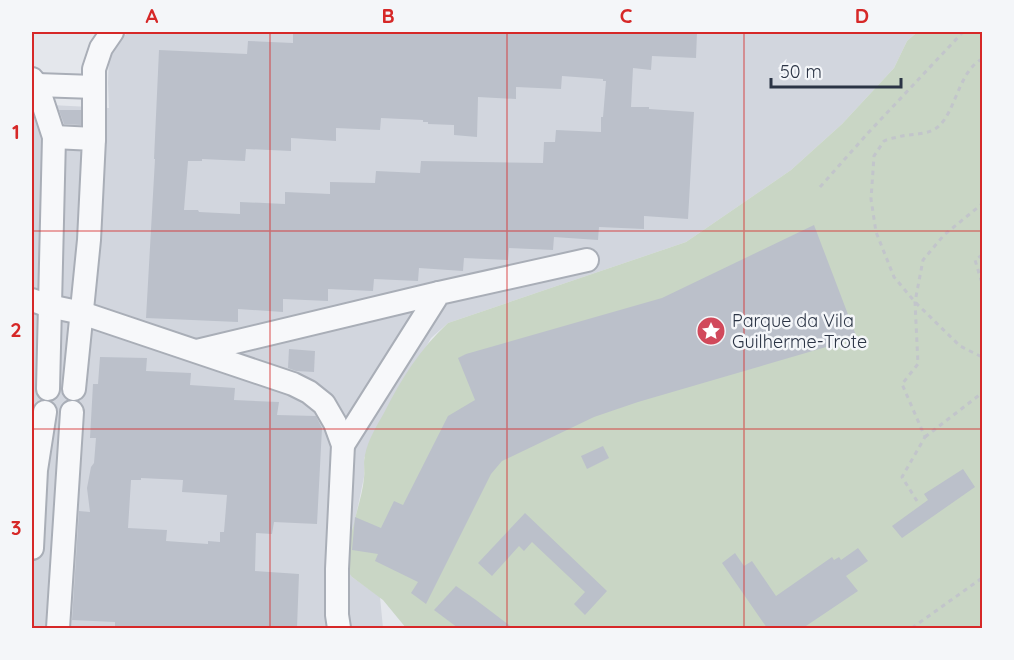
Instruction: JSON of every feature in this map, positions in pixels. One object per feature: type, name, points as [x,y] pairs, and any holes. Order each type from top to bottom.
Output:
[{"type":"lane","points":[[74,389],[89,240],[94,139],[94,69],[101,48],[112,32]]},
{"type":"lane","points":[[48,388],[40,303],[54,137],[34,82],[94,87]]},
{"type":"lane","points":[[54,137],[94,139]]},
{"type":"lane","points":[[197,351],[586,260]]},
{"type":"lane","points":[[343,445],[439,293]]},
{"type":"lane","points":[[40,303],[82,313],[293,384],[309,392],[324,405],[335,423],[343,445],[337,568],[339,628]]},
{"type":"lane","points":[[32,548],[34,469],[45,412]]},
{"type":"lane","points":[[58,628],[72,412]]},
{"type":"path","points":[[820,187],[963,32]]},
{"type":"path","points":[[982,59],[965,78],[948,114],[938,127],[928,132],[898,136],[884,141],[874,156],[871,199],[876,232],[894,277],[915,302],[960,346],[982,357]]},
{"type":"path","points":[[925,437],[902,384],[918,364],[915,302],[918,280],[923,260],[944,235],[982,204]]},
{"type":"path","points":[[982,255],[975,260],[982,283]]},
{"type":"path","points":[[917,501],[902,477],[925,437],[982,393]]},
{"type":"path","points":[[912,628],[982,578]]},
{"type":"shaded area","points":[[130,32],[922,32],[915,34],[907,41],[894,68],[842,124],[791,170],[686,242],[448,323],[431,338],[364,458],[364,477],[352,535],[345,549],[352,577],[380,597],[383,628],[32,628],[32,104],[109,108],[109,57],[117,40]]},
{"type":"green space","name":"Parque da Vila Guilherme-Trote","points":[[982,32],[982,628],[406,628],[383,600],[352,577],[343,564],[362,492],[364,458],[368,444],[404,376],[429,343],[448,323],[686,242],[791,170],[842,124],[894,68],[907,41],[915,34]]},
{"type":"building","points":[[293,32],[697,32],[696,58],[652,56],[651,70],[633,68],[631,107],[694,112],[688,219],[644,216],[644,229],[599,227],[598,240],[554,237],[553,250],[509,248],[508,260],[464,258],[463,271],[419,268],[418,281],[374,279],[373,291],[328,289],[328,301],[283,299],[283,312],[238,309],[238,322],[146,318],[159,50],[247,54],[248,41],[293,43]],"holes":[[[562,76],[606,81],[601,132],[556,130],[555,142],[544,142],[543,163],[421,161],[420,173],[376,171],[375,183],[330,182],[330,194],[285,192],[285,204],[240,202],[240,214],[184,210],[188,161],[202,161],[202,159],[245,161],[246,149],[291,151],[291,138],[336,141],[336,128],[380,130],[381,118],[423,120],[428,124],[454,125],[454,135],[477,137],[478,97],[516,99],[516,87],[561,89]]]},
{"type":"building","points":[[59,110],[81,110],[81,125],[64,124]]},
{"type":"building","points":[[814,225],[857,338],[594,417],[502,461],[491,474],[426,604],[411,593],[418,582],[375,561],[378,554],[352,550],[355,517],[381,528],[394,501],[403,505],[448,416],[475,400],[458,358],[662,298]]},
{"type":"building","points":[[289,349],[315,351],[314,372],[288,368]]},
{"type":"building","points":[[100,357],[147,358],[146,371],[191,373],[190,385],[235,388],[234,400],[279,402],[277,415],[316,416],[322,428],[317,524],[274,522],[272,534],[256,533],[255,571],[299,574],[297,628],[115,628],[115,622],[72,620],[79,511],[90,512],[87,488],[91,467],[94,463],[96,438],[90,438],[93,384],[98,384]],"holes":[[[141,478],[183,480],[182,492],[227,495],[224,532],[220,532],[220,542],[208,541],[208,544],[166,541],[167,530],[128,528],[131,480],[141,480]]]},
{"type":"building","points":[[603,446],[609,458],[587,469],[581,456]]},
{"type":"building","points":[[963,469],[975,487],[902,538],[892,526],[928,500],[924,494]]},
{"type":"building","points":[[525,513],[607,591],[585,615],[574,604],[585,592],[532,542],[524,551],[519,546],[492,576],[478,563]]},
{"type":"building","points":[[858,548],[868,561],[846,576],[858,591],[803,628],[767,628],[722,563],[735,553],[744,566],[752,561],[776,596],[832,557],[834,560],[839,557],[841,560]]},
{"type":"building","points":[[456,586],[513,628],[458,628],[434,610]]},
{"type":"place","name":"Parque da Vila Guilherme-Trote","points":[[711,331]]}]
